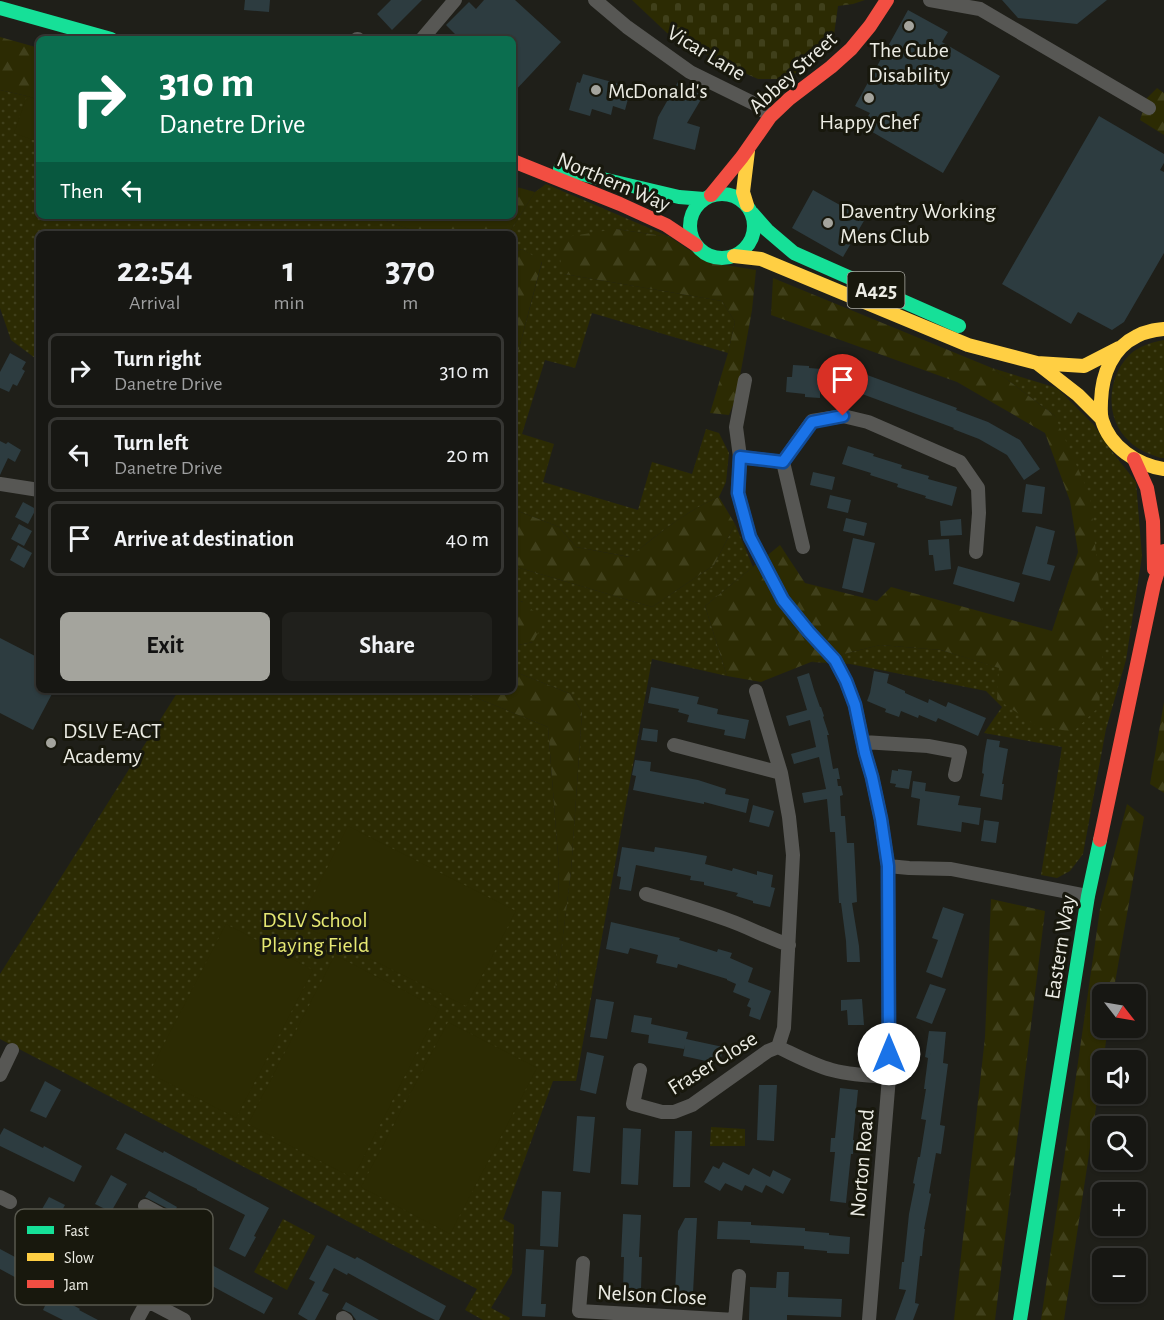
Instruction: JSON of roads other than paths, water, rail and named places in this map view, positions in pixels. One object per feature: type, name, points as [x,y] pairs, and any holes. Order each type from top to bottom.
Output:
[{"type":"main road","name":"Abbey Street","points":[[708,197],[731,172],[770,116],[790,97],[815,80],[851,49],[887,0]]},
{"type":"main road","points":[[0,8],[100,36]]},
{"type":"main road","name":"Abbey Street","points":[[748,148],[743,192],[749,209]]},
{"type":"main road","name":"Northern Way","points":[[516,161],[679,197],[708,197]]},
{"type":"main road","name":"Northern Way","points":[[516,161],[666,225],[696,245]]},
{"type":"main road","points":[[721,193],[733,195],[742,200],[749,209],[754,222],[753,232],[743,250],[734,256],[720,258],[711,256],[703,252],[692,237],[690,227],[692,215],[697,206],[708,197],[721,193]]},
{"type":"main road","name":"A425","points":[[749,209],[767,230],[794,253],[974,332],[1010,355]]},
{"type":"main road","name":"A425","points":[[734,256],[761,259],[968,345],[1037,363],[1084,366],[1130,340],[1162,327]]},
{"type":"main road","name":"A425","points":[[1102,419],[1101,390],[1105,371],[1119,348]]},
{"type":"main road","name":"A425","points":[[1037,363],[1078,395],[1102,419],[1117,446],[1134,459],[1155,469],[1164,469]]},
{"type":"main road","name":"Eastern Way","points":[[1134,459],[1147,489],[1154,521],[1154,584]]},
{"type":"main road","name":"Eastern Way","points":[[1020,1320],[1088,896],[1154,584],[1164,551]]},
{"type":"street","points":[[425,36],[455,0]]},
{"type":"street","name":"Vicar Lane","points":[[595,0],[627,27],[690,72],[755,104],[770,116]]},
{"type":"street","points":[[930,0],[980,9],[1149,108]]},
{"type":"street","name":"Norton Road","points":[[745,380],[736,427],[740,457],[738,493],[750,537],[783,600],[835,660],[846,681],[855,705],[872,777],[888,866],[889,1077],[869,1320]]},
{"type":"street","points":[[802,547],[783,462],[812,422],[843,416],[868,422],[960,462],[978,488],[976,552]]},
{"type":"street","points":[[740,457],[783,462]]},
{"type":"street","points":[[0,484],[36,490]]},
{"type":"street","name":"Fraser Close","points":[[756,691],[781,773],[793,855],[784,1028],[778,1047]]},
{"type":"street","points":[[863,742],[928,746],[960,752],[955,775]]},
{"type":"street","points":[[674,745],[781,773]]},
{"type":"street","points":[[888,866],[951,868],[1088,896]]},
{"type":"street","points":[[646,894],[694,908],[789,945]]},
{"type":"street","name":"Fraser Close","points":[[640,1070],[633,1104],[662,1112],[674,1112],[692,1105],[768,1051],[778,1047],[830,1069],[860,1075],[889,1077]]},
{"type":"street","points":[[0,1074],[12,1050]]},
{"type":"street","points":[[145,1206],[150,1209]]},
{"type":"street","name":"Nelson Close","points":[[584,1263],[579,1311],[735,1320]]},
{"type":"street","points":[[735,1320],[739,1276]]},
{"type":"street","points":[[137,1320],[146,1305]]},
{"type":"street","points":[[156,1305],[184,1320]]},
{"type":"place","name":"The Cube Disability","points":[[909,26]]},
{"type":"place","name":"McDonald's","points":[[596,90]]},
{"type":"place","name":"Happy Chef","points":[[869,98]]},
{"type":"place","name":"Daventry Working Mens Club","points":[[828,223]]},
{"type":"place","name":"DSLV E-ACT Academy","points":[[51,743]]},
{"type":"park label","name":"DSLV School Playing Field","points":[[315,932]]}]
